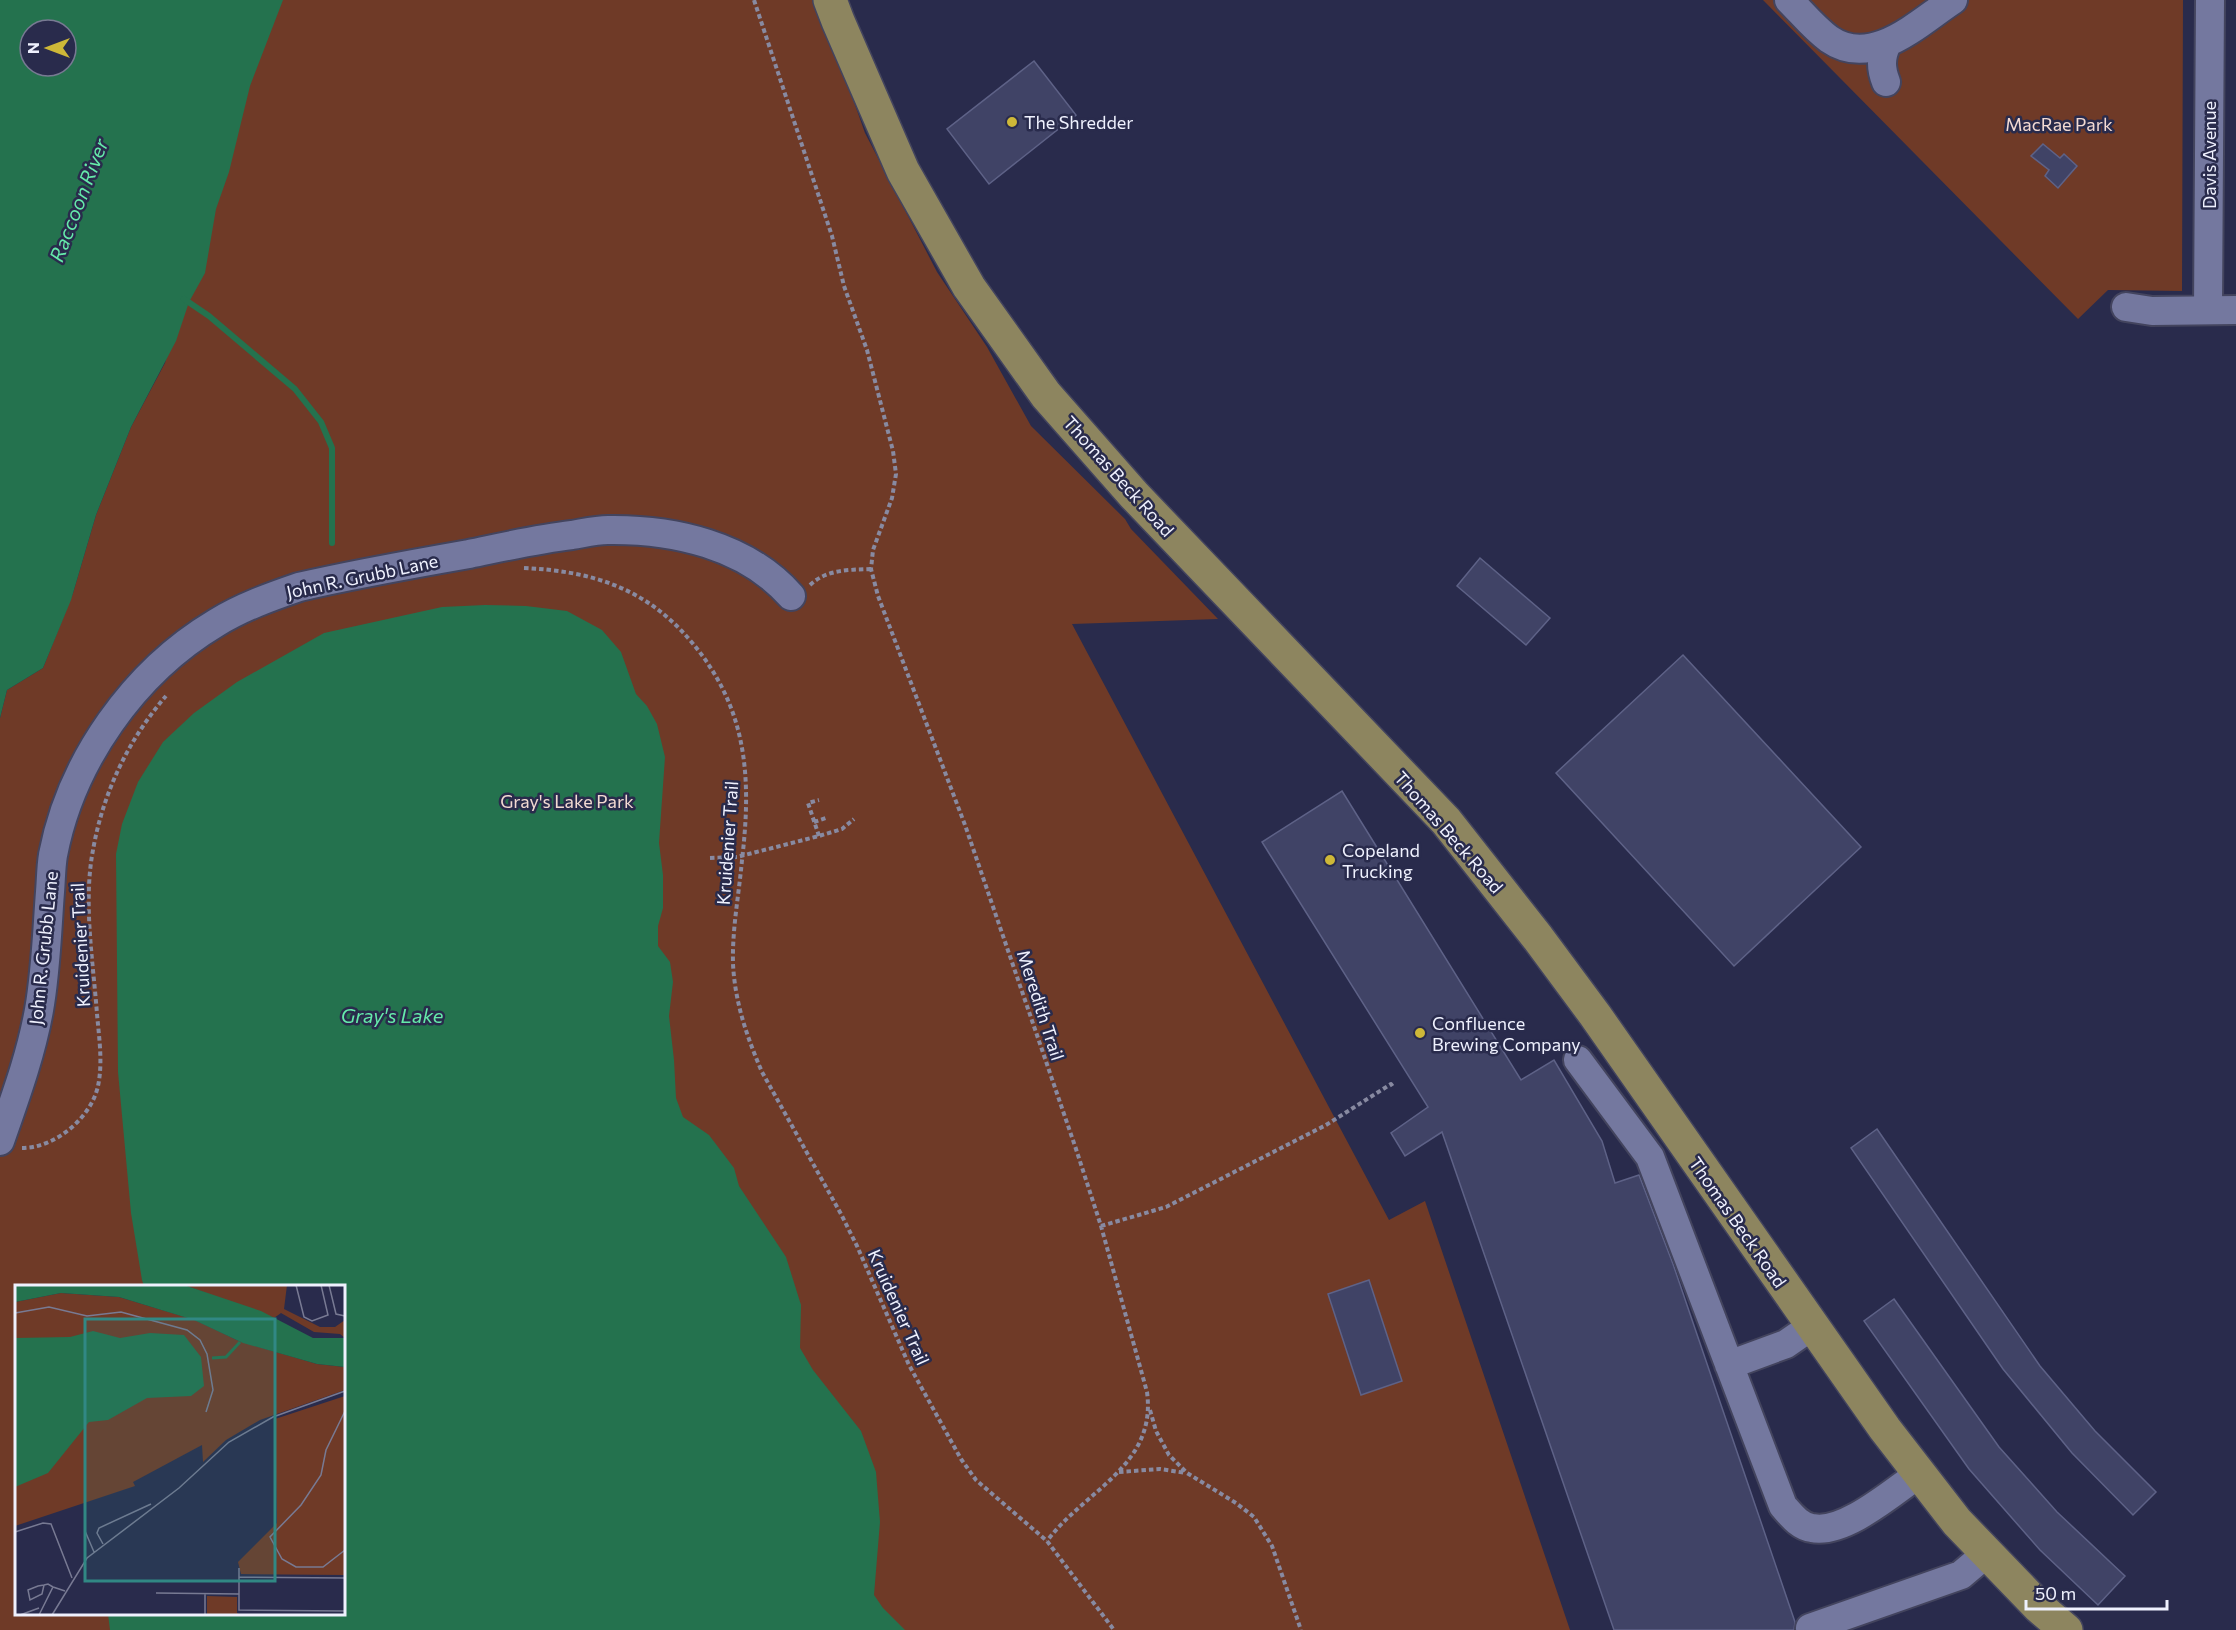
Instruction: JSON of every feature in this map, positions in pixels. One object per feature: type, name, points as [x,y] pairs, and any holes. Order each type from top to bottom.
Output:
[{"type":"main road","name":"Thomas Beck Road","points":[[830,0],[903,171],[969,287],[1046,395],[1134,495],[1446,821],[1538,938],[1885,1430],[1957,1522],[2039,1607],[2066,1630]]},
{"type":"street","points":[[1789,0],[1820,32],[1846,48],[1870,49],[1887,45],[1953,0]]},
{"type":"street","name":"Davis Avenue","points":[[2208,310],[2210,0]]},
{"type":"street","points":[[1886,82],[1881,69],[1882,53],[1887,45]]},
{"type":"street","points":[[2126,307],[2152,311],[2236,310]]},
{"type":"street","name":"John R. Grubb Lane","points":[[9,1144],[39,1009],[53,856],[71,794],[92,752],[121,709],[148,676],[179,648],[216,622],[258,601],[299,587],[555,537],[606,530],[654,532],[701,541],[761,569],[791,596]]},
{"type":"street","points":[[1578,1059],[1650,1157],[1783,1506],[1797,1522],[1812,1528],[1831,1528],[1854,1518],[1919,1473]]},
{"type":"street","points":[[1628,1128],[1658,1106]]},
{"type":"street","points":[[1729,1365],[1785,1344],[1812,1326]]},
{"type":"street","points":[[1810,1628],[1961,1575],[1987,1553]]},
{"type":"path","name":"Meredith Trail","points":[[754,0],[828,225],[844,286],[867,350],[893,451],[897,474],[895,485],[873,550],[871,569],[878,596],[976,859],[1101,1226],[1141,1367],[1149,1407],[1147,1426],[1141,1442],[1119,1472],[1058,1526],[1047,1541]]},
{"type":"path","name":"Kruidenier Trail","points":[[520,568],[553,569],[583,574],[616,584],[649,602],[679,626],[717,676],[740,735],[746,778],[743,856],[733,964],[739,1012],[762,1072],[841,1214],[909,1365],[961,1459],[976,1480],[1047,1541],[1114,1630]]},
{"type":"path","points":[[791,596],[804,590],[824,575],[838,571],[871,569]]},
{"type":"path","name":"Kruidenier Trail","points":[[9,1144],[28,1148],[50,1141],[80,1120],[98,1089],[99,1036],[89,892],[92,851],[104,804],[126,751],[141,726],[167,694]]},
{"type":"path","points":[[819,800],[808,803],[819,836]]},
{"type":"path","points":[[814,822],[826,818]]},
{"type":"path","points":[[710,858],[743,856],[819,836],[842,829],[854,819]]},
{"type":"path","points":[[1101,1226],[1167,1207],[1326,1125],[1391,1084],[1393,1087]]},
{"type":"path","points":[[1149,1407],[1156,1431],[1169,1455],[1186,1473],[1236,1503],[1254,1517],[1272,1546],[1301,1630]]},
{"type":"path","points":[[1119,1472],[1160,1469],[1186,1473]]},
{"type":"green space","name":"Gray's Lake Park","points":[[267,0],[818,0],[865,133],[937,272],[987,347],[1031,426],[1125,519],[1131,529],[1218,619],[1072,624],[1389,1220],[1425,1201],[1570,1630],[0,1630],[0,718],[7,690],[43,668],[73,593],[96,515],[131,427],[165,363]]},
{"type":"green space","name":"MacRae Park","points":[[1763,0],[2183,0],[2182,291],[2108,290],[2078,319]]},
{"type":"water","name":"Raccoon River","points":[[0,0],[283,0],[250,86],[229,172],[216,209],[205,273],[189,302],[176,341],[131,427],[96,515],[71,600],[43,668],[7,690],[0,718]]},
{"type":"water","name":"Gray's Lake","points":[[526,606],[567,611],[602,630],[621,652],[636,694],[647,706],[657,724],[665,757],[659,843],[663,875],[663,908],[658,926],[658,946],[670,962],[673,982],[669,1016],[676,1098],[683,1117],[709,1135],[734,1168],[739,1186],[786,1257],[801,1305],[800,1348],[813,1370],[861,1431],[876,1472],[880,1522],[874,1595],[883,1608],[905,1630],[110,1630],[108,1615],[345,1615],[345,1285],[144,1285],[142,1280],[131,1213],[118,1072],[116,854],[122,824],[138,782],[163,742],[194,713],[237,682],[324,633],[442,607]]},
{"type":"building","name":"The Shredder","points":[[1034,61],[1076,115],[989,184],[947,129]]},
{"type":"building","points":[[2043,144],[2060,158],[2064,154],[2077,166],[2058,188],[2045,176],[2049,170],[2031,156]]},
{"type":"building","points":[[1480,558],[1550,618],[1526,645],[1457,586]]},
{"type":"building","points":[[1683,655],[1861,847],[1734,966],[1556,773]]},
{"type":"building","points":[[1342,791],[1521,1080],[1554,1060],[1602,1141],[1615,1183],[1639,1175],[1673,1264],[1795,1622],[1794,1630],[1614,1630],[1442,1132],[1405,1156],[1391,1133],[1428,1107],[1262,842]]},
{"type":"building","points":[[1877,1129],[2040,1366],[2095,1431],[2156,1492],[2133,1515],[2072,1453],[2003,1369],[1851,1148]]},
{"type":"building","points":[[1369,1280],[1402,1381],[1361,1395],[1328,1294]]},
{"type":"building","points":[[1894,1299],[1999,1447],[2057,1512],[2125,1576],[2098,1605],[2040,1550],[1969,1469],[1864,1321]]},
{"type":"waterway","points":[[184,299],[209,316],[295,389],[321,422],[332,448],[332,543]]},
{"type":"place","name":"The Shredder","points":[[1012,122]]},
{"type":"place","name":"Copeland Trucking","points":[[1330,860]]},
{"type":"place","name":"Confluence Brewing Company","points":[[1420,1033]]}]
